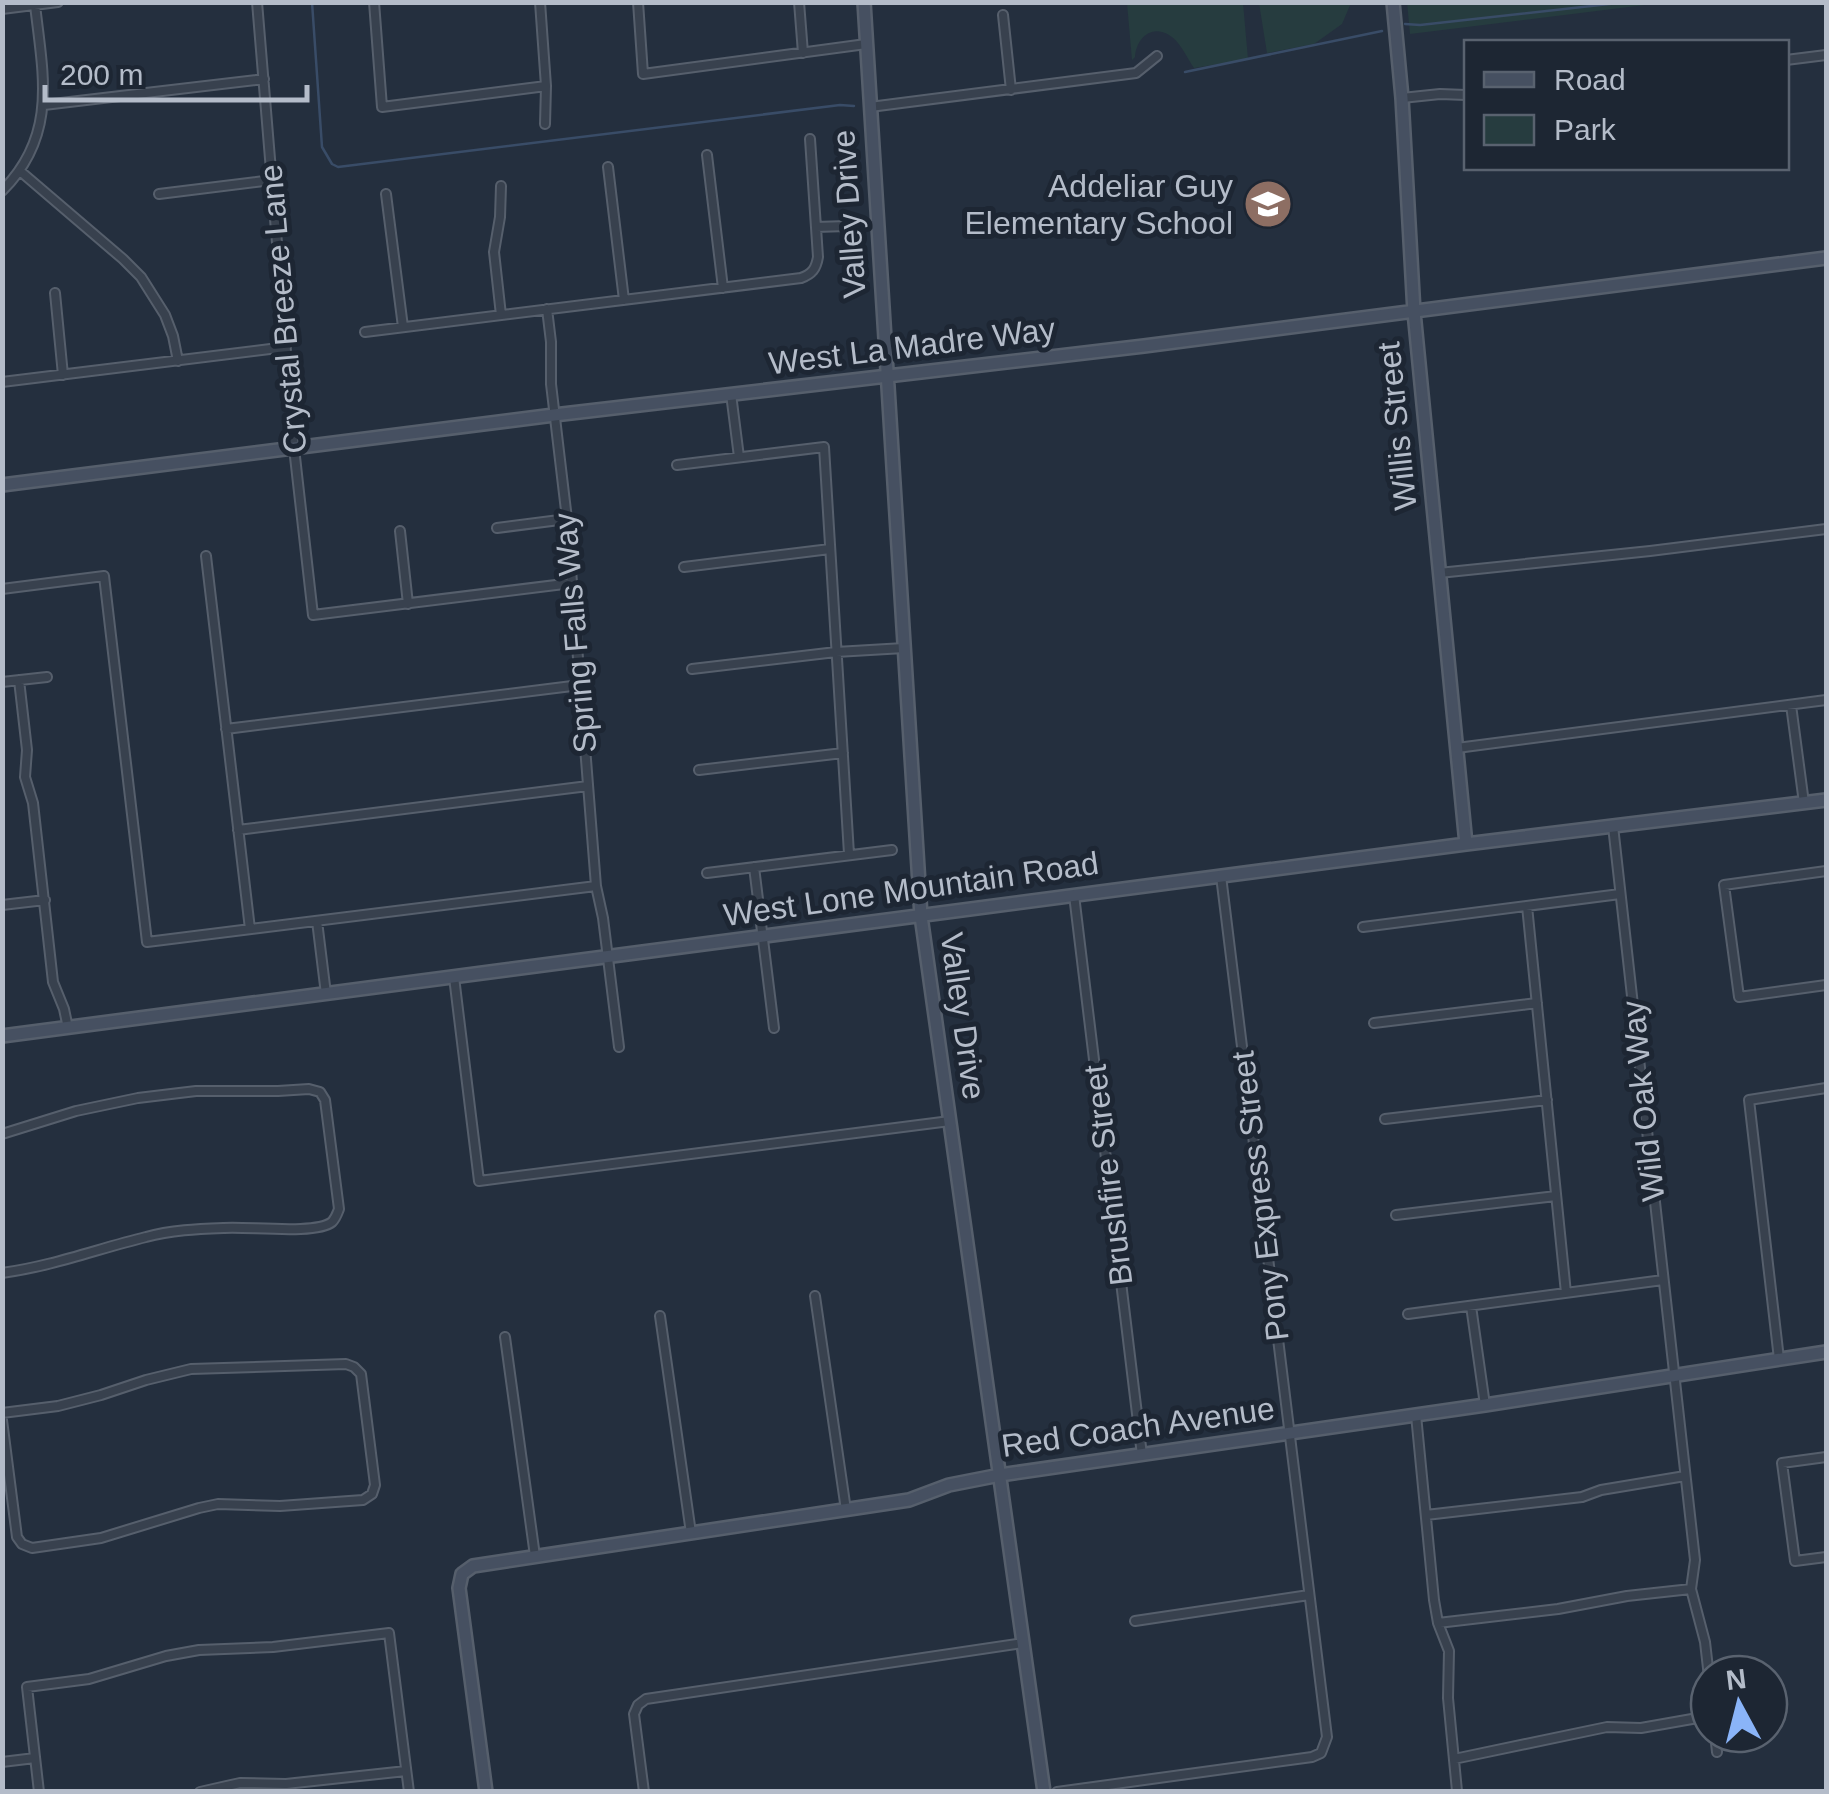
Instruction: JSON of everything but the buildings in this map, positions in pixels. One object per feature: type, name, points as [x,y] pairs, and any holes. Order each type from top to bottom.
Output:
[{"type":"street","points":[[2,9],[58,2]]},
{"type":"street","name":"Crystal Breeze Lane","points":[[258,2],[294,448],[313,615],[408,604]]},
{"type":"street","points":[[374,2],[382,106],[546,86]]},
{"type":"street","points":[[540,2],[546,124]]},
{"type":"street","points":[[638,2],[643,74],[866,44]]},
{"type":"street","points":[[800,2],[803,53]]},
{"type":"street","name":"Valley Drive","points":[[864,2],[921,916],[1044,1792]]},
{"type":"street","name":"Willis Street","points":[[1393,2],[1414,312],[1466,844]]},
{"type":"street","points":[[2,191],[20,171],[37,140],[44,105],[35,5]]},
{"type":"street","points":[[1003,15],[1011,90]]},
{"type":"street","points":[[1789,60],[1826,55]]},
{"type":"street","points":[[870,107],[1136,73],[1158,56]]},
{"type":"street","points":[[44,105],[264,78]]},
{"type":"street","points":[[1402,98],[1464,95]]},
{"type":"street","points":[[365,332],[801,278],[814,270],[818,257],[810,139]]},
{"type":"street","points":[[707,155],[723,288]]},
{"type":"street","points":[[608,167],[624,300]]},
{"type":"street","points":[[20,171],[141,277],[165,315],[178,360]]},
{"type":"street","points":[[160,194],[272,180]]},
{"type":"street","points":[[501,186],[494,252],[502,315]]},
{"type":"street","points":[[386,194],[402,327]]},
{"type":"street","points":[[816,227],[878,225]]},
{"type":"street","name":"West La Madre Way","points":[[2,485],[1128,348],[1826,258]]},
{"type":"street","points":[[55,292],[63,375]]},
{"type":"street","name":"Spring Falls Way","points":[[547,309],[596,886],[604,918],[620,1047]]},
{"type":"street","points":[[2,382],[286,347]]},
{"type":"street","points":[[731,394],[739,457]]},
{"type":"street","points":[[677,464],[824,447],[849,854]]},
{"type":"street","points":[[497,528],[567,519]]},
{"type":"street","points":[[1439,573],[1826,529]]},
{"type":"street","points":[[400,531],[408,604],[572,584]]},
{"type":"street","points":[[684,567],[830,549]]},
{"type":"street","points":[[206,556],[250,930]]},
{"type":"street","points":[[2,588],[104,576],[147,942],[596,886]]},
{"type":"street","points":[[692,669],[904,648]]},
{"type":"street","points":[[2,682],[47,677]]},
{"type":"street","points":[[18,680],[27,750],[25,777],[33,803],[53,982],[68,1028]]},
{"type":"street","points":[[226,729],[580,685]]},
{"type":"street","points":[[1457,748],[1826,700]]},
{"type":"street","points":[[1791,705],[1804,803]]},
{"type":"street","points":[[700,770],[843,753]]},
{"type":"street","points":[[238,830],[588,786]]},
{"type":"street","name":"West Lone Mountain Road","points":[[2,1036],[1826,800]]},
{"type":"street","name":"Wild Oak Way","points":[[1613,826],[1694,1560],[1691,1589],[1707,1654]]},
{"type":"street","points":[[707,873],[892,850]]},
{"type":"street","points":[[754,867],[774,1028]]},
{"type":"street","points":[[1826,870],[1724,885],[1739,997],[1826,985]]},
{"type":"street","name":"Pony Express Street","points":[[1057,1792],[1312,1757],[1321,1752],[1327,1737],[1221,876]]},
{"type":"street","points":[[1363,927],[1620,894]]},
{"type":"street","name":"Brushfire Street","points":[[1074,896],[1142,1455]]},
{"type":"street","points":[[2,905],[45,900]]},
{"type":"street","points":[[1527,906],[1566,1293]]},
{"type":"street","points":[[317,921],[326,994]]},
{"type":"street","points":[[454,977],[479,1181],[950,1122]]},
{"type":"street","points":[[1374,1024],[1537,1003]]},
{"type":"street","points":[[1779,1359],[1748,1100],[1826,1088]]},
{"type":"street","points":[[2,1134],[138,1098],[196,1091],[309,1089],[320,1092],[325,1100],[340,1209],[328,1225],[294,1229],[228,1227],[150,1236],[43,1267],[2,1273]]},
{"type":"street","points":[[1386,1119],[1547,1100]]},
{"type":"street","points":[[1396,1215],[1556,1196]]},
{"type":"street","points":[[1408,1314],[1663,1280]]},
{"type":"street","points":[[816,1296],[846,1510]]},
{"type":"street","points":[[1471,1306],[1484,1405]]},
{"type":"street","points":[[660,1316],[691,1533]]},
{"type":"street","points":[[505,1337],[536,1556]]},
{"type":"street","name":"Red Coach Avenue","points":[[486,1792],[459,1588],[462,1574],[473,1566],[909,1500],[949,1485],[1000,1475],[1826,1352]]},
{"type":"street","points":[[346,1364],[360,1374],[375,1486],[363,1500],[331,1504],[218,1504],[102,1538],[32,1548],[17,1537],[8,1510],[2,1416],[58,1406],[191,1369],[346,1364]]},
{"type":"street","points":[[1416,1414],[1434,1600],[1449,1651],[1448,1698],[1457,1792]]},
{"type":"street","points":[[1826,1457],[1782,1464],[1795,1561],[1826,1556]]},
{"type":"street","points":[[1426,1515],[1582,1497],[1601,1490],[1685,1476]]},
{"type":"street","points":[[1438,1622],[1691,1589]]},
{"type":"street","points":[[1135,1621],[1309,1595]]},
{"type":"street","points":[[39,1792],[27,1687],[89,1679],[199,1650],[273,1648],[389,1634],[409,1792]]},
{"type":"street","points":[[644,1792],[634,1714],[646,1700],[1023,1643]]},
{"type":"street","points":[[1454,1758],[1607,1727],[1641,1728],[1689,1720]]},
{"type":"street","points":[[2,1762],[35,1758]]},
{"type":"street","points":[[200,1792],[240,1783],[281,1788],[406,1771]]},
{"type":"green space","points":[[1259,2],[1351,3],[1342,24],[1314,44],[1267,53]]},
{"type":"green space","points":[[1407,2],[1661,2],[1661,3],[1410,34]]},
{"type":"green space","points":[[1127,3],[1243,3],[1248,59],[1194,68],[1173,38],[1156,31],[1141,39],[1132,60]]},
{"type":"waterway","points":[[312,2],[322,147],[338,167],[854,106]]},
{"type":"waterway","points":[[1405,24],[1627,2]]},
{"type":"waterway","points":[[1185,72],[1382,31]]},
{"type":"place","name":"Addeliar Guy Elementary School","points":[[1268,204]]}]
